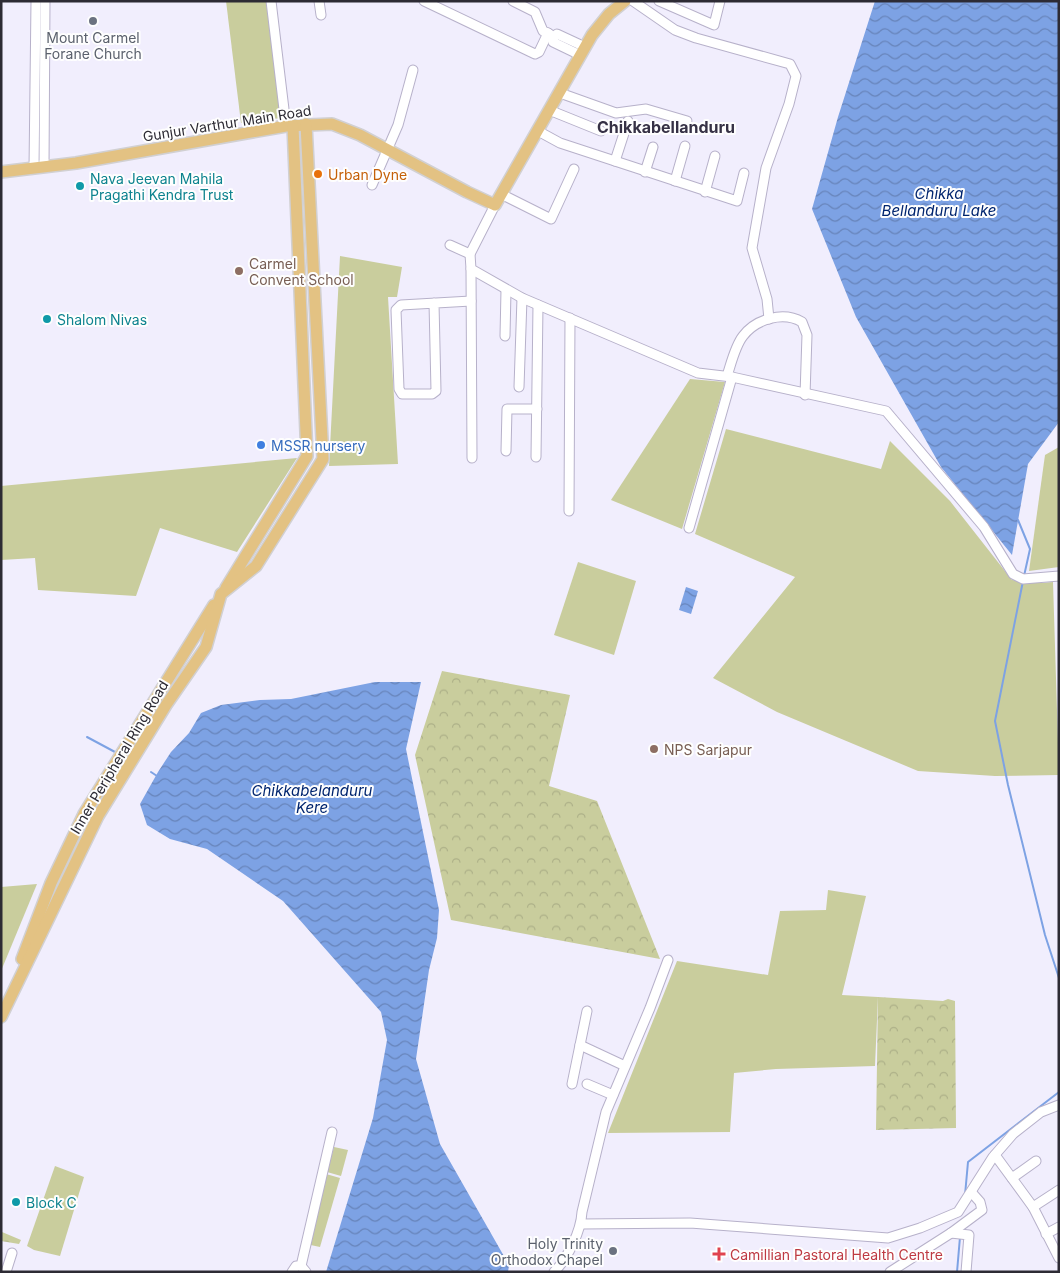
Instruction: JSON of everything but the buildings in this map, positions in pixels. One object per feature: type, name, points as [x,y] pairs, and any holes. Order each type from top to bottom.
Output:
[{"type":"main road","points":[[495,205],[560,93],[582,51],[611,5],[625,1]]},
{"type":"main road","name":"Inner Peripheral Ring Road","points":[[1,1017],[98,816],[206,647],[221,594],[256,566],[323,459],[306,124]]},
{"type":"main road","name":"Gunjur Varthur Main Road","points":[[1,172],[39,168],[289,126],[332,124],[347,129],[495,205]]},
{"type":"main road","name":"Inner Peripheral Ring Road","points":[[1,1012],[51,883],[84,814],[307,456],[289,126]]},
{"type":"street","points":[[36,1],[39,168]]},
{"type":"street","points":[[39,168],[45,1]]},
{"type":"street","points":[[271,1],[289,126]]},
{"type":"street","points":[[319,1],[321,15]]},
{"type":"street","points":[[424,1],[532,54],[539,52],[551,35]]},
{"type":"street","points":[[514,1],[535,12],[543,31],[551,35],[553,42],[582,51]]},
{"type":"street","points":[[633,1],[675,30],[696,38],[790,64],[794,70],[796,76],[789,104],[766,168],[752,248],[767,299],[769,319]]},
{"type":"street","points":[[659,1],[714,25],[720,1]]},
{"type":"street","points":[[372,185],[398,125],[413,70]]},
{"type":"street","points":[[560,93],[616,113],[646,109],[688,121]]},
{"type":"street","points":[[549,110],[601,131]]},
{"type":"street","points":[[615,161],[628,121]]},
{"type":"street","points":[[538,131],[560,143],[737,201],[744,174]]},
{"type":"street","points":[[676,181],[685,146]]},
{"type":"street","points":[[645,172],[653,147]]},
{"type":"street","points":[[705,192],[715,156]]},
{"type":"street","points":[[500,194],[551,219],[574,169]]},
{"type":"street","points":[[472,458],[470,254],[495,205]]},
{"type":"street","points":[[450,245],[470,254]]},
{"type":"street","points":[[471,269],[522,298],[698,373],[729,377],[886,411],[984,527],[1013,574],[1023,579],[1059,576]]},
{"type":"street","points":[[505,336],[506,290]]},
{"type":"street","points":[[520,387],[522,298]]},
{"type":"street","points":[[434,303],[436,391],[432,394],[402,394],[399,389],[396,310],[401,304],[471,301]]},
{"type":"street","points":[[536,456],[538,305]]},
{"type":"street","points":[[688,528],[741,337],[769,319],[793,316],[802,322],[807,335],[806,395]]},
{"type":"street","points":[[569,511],[570,318]]},
{"type":"street","points":[[506,451],[507,409],[536,409]]},
{"type":"street","points":[[554,1272],[582,1224],[582,1212],[613,1095],[668,960]]},
{"type":"street","points":[[572,1084],[587,1011]]},
{"type":"street","points":[[580,1045],[625,1066]]},
{"type":"street","points":[[587,1084],[613,1095]]},
{"type":"street","points":[[582,1224],[690,1223],[888,1238],[920,1228],[958,1212],[995,1155],[1013,1134],[1041,1112],[1059,1105]]},
{"type":"street","points":[[292,1272],[296,1266],[304,1269],[332,1132]]},
{"type":"street","points":[[995,1155],[1032,1208],[1059,1258]]},
{"type":"street","points":[[1012,1178],[1036,1161]]},
{"type":"street","points":[[1032,1208],[1059,1190]]},
{"type":"street","points":[[890,1272],[951,1233],[982,1210],[980,1202],[972,1193]]},
{"type":"street","points":[[1046,1234],[1059,1227]]},
{"type":"street","points":[[951,1233],[969,1235],[966,1272]]},
{"type":"street","points":[[6,1272],[12,1254]]},
{"type":"green space","points":[[226,1],[266,1],[281,118],[241,123]]},
{"type":"green space","points":[[340,256],[402,267],[397,297],[388,297],[398,464],[329,466]]},
{"type":"green space","points":[[690,379],[725,382],[682,529],[611,500]]},
{"type":"green space","points":[[726,429],[881,469],[890,441],[950,501],[1012,580],[1041,583],[1053,582],[1059,775],[995,776],[918,771],[777,712],[713,678],[795,577],[695,534]]},
{"type":"green space","points":[[1059,447],[1059,567],[1029,571],[1045,455]]},
{"type":"green space","points":[[297,458],[237,552],[160,528],[136,596],[38,590],[35,558],[1,560],[1,486]]},
{"type":"green space","points":[[578,562],[636,581],[614,655],[554,635]]},
{"type":"green space","points":[[442,671],[570,695],[549,786],[597,801],[660,959],[451,920],[415,755]]},
{"type":"green space","points":[[37,884],[1,971],[1,887]]},
{"type":"green space","points":[[828,890],[866,896],[842,995],[878,997],[875,1066],[776,1069],[734,1073],[730,1132],[608,1133],[677,961],[768,975],[780,911],[826,910]]},
{"type":"green space","points":[[878,997],[943,1001],[948,999],[955,1001],[956,1128],[876,1130]]},
{"type":"green space","points":[[334,1147],[348,1150],[341,1176],[327,1172]]},
{"type":"green space","points":[[55,1166],[84,1177],[60,1256],[34,1250],[27,1246]]},
{"type":"green space","points":[[326,1174],[340,1178],[320,1247],[306,1244]]},
{"type":"green space","points":[[2,1232],[21,1240],[19,1244],[1,1241]]},
{"type":"water","name":"Chikka Bellanduru Lake","points":[[875,1],[1059,1],[1059,422],[1028,464],[1012,555],[941,467],[856,317],[812,209],[838,117]]},
{"type":"water","points":[[686,587],[698,591],[691,614],[679,610]]},
{"type":"water","name":"Chikkabelanduru Kere","points":[[375,682],[421,682],[406,749],[439,910],[437,938],[429,970],[416,1059],[440,1144],[509,1265],[508,1272],[326,1272],[373,1118],[387,1040],[381,1012],[283,901],[207,849],[170,839],[147,825],[140,804],[171,752],[189,733],[201,713],[221,705],[260,700],[291,699]]},
{"type":"waterway","points":[[1018,520],[1030,549],[1024,576]]},
{"type":"waterway","points":[[1023,581],[995,721],[1008,785],[1045,935],[1059,978]]},
{"type":"waterway","points":[[87,737],[115,752]]},
{"type":"waterway","points":[[151,772],[157,776]]},
{"type":"waterway","points":[[965,1195],[968,1162],[1059,1092]]},
{"type":"waterway","points":[[957,1272],[960,1237]]},
{"type":"place","name":"Mount Carmel Forane Church","points":[[93,21]]},
{"type":"place","name":"Urban Dyne","points":[[318,174]]},
{"type":"place","name":"Nava Jeevan Mahila Pragathi Kendra Trust","points":[[80,186]]},
{"type":"place","name":"Carmel Convent School","points":[[239,271]]},
{"type":"place","name":"Shalom Nivas","points":[[47,319]]},
{"type":"place","name":"MSSR nursery","points":[[261,445]]},
{"type":"place","name":"NPS Sarjapur","points":[[654,749]]},
{"type":"place","name":"Block C","points":[[16,1202]]},
{"type":"place","name":"Holy Trinity Orthodox Chapel","points":[[613,1251]]},
{"type":"place","name":"Camillian Pastoral Health Centre","points":[[719,1254]]},
{"type":"district","name":"Chikkabellanduru","points":[[666,127]]}]
